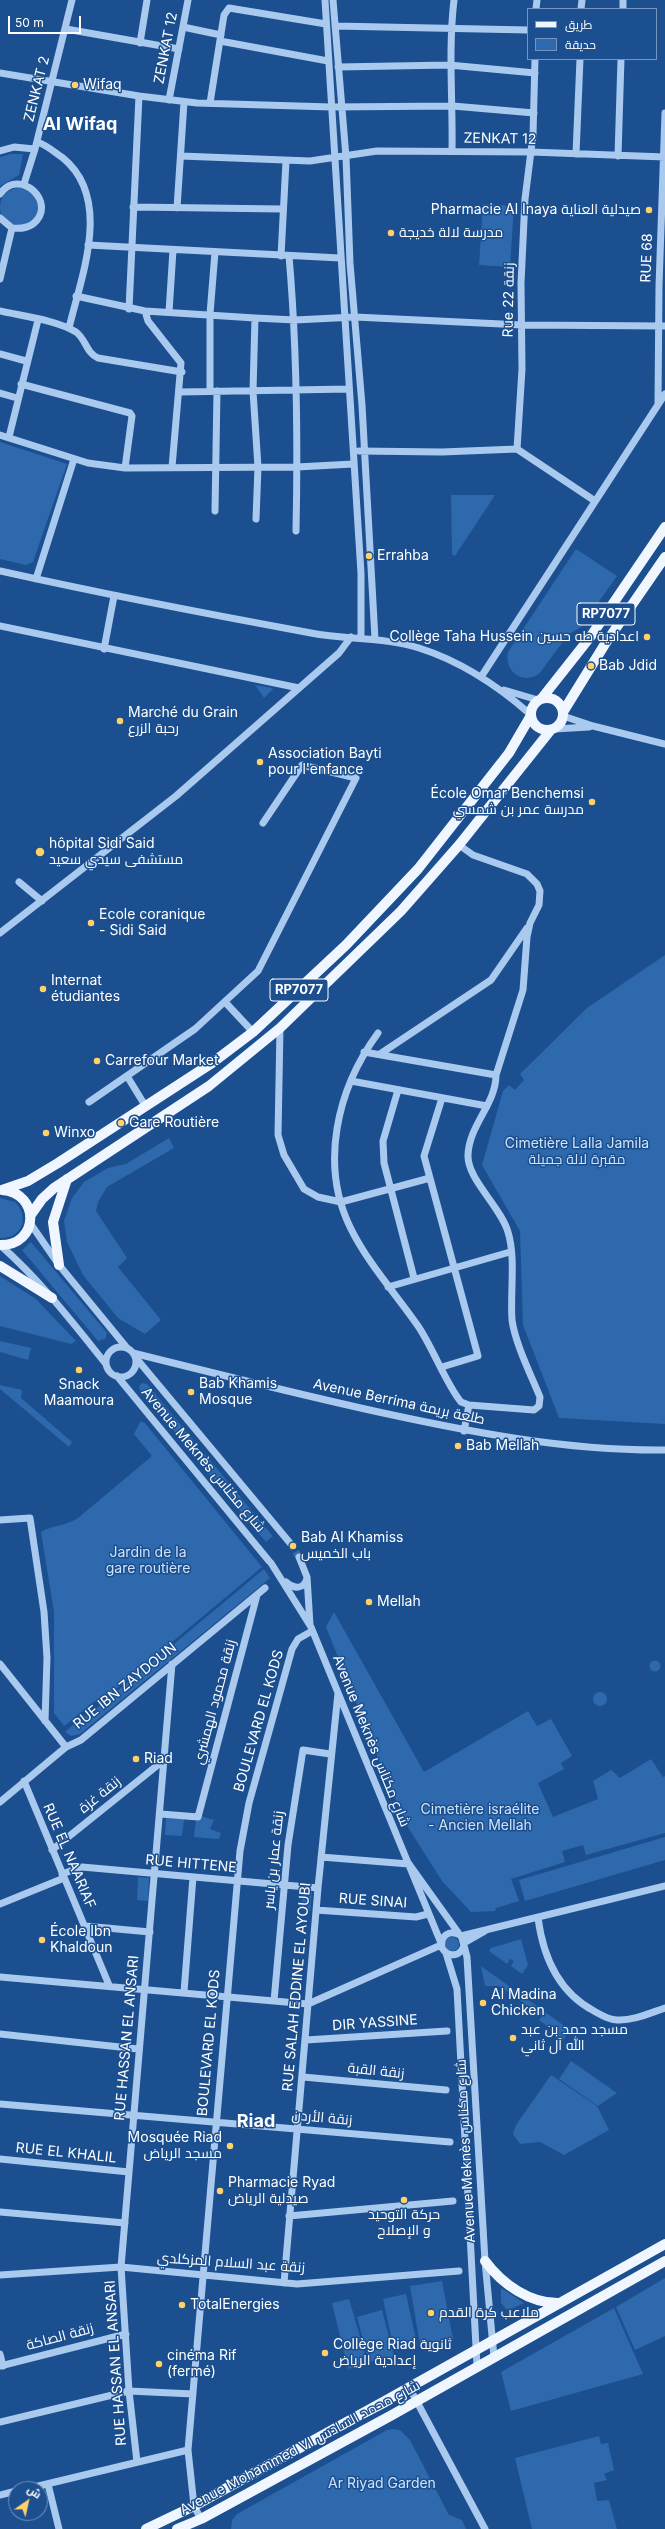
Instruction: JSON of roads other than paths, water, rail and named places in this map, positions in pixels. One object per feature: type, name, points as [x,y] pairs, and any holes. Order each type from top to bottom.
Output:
[{"type":"main road","name":"RP7077","points":[[1,1191],[28,1181],[146,1107],[253,1032],[346,945],[418,869],[509,752],[530,715],[532,706],[540,699],[591,636],[665,527]]},
{"type":"main road","name":"RP7077","points":[[0,1245],[10,1244],[21,1238],[42,1199],[67,1179],[209,1086],[280,1028],[402,911],[552,730],[560,723],[563,714],[606,644],[665,557]]},
{"type":"main road","points":[[540,699],[553,699],[558,702],[563,714]]},
{"type":"main road","points":[[530,715],[535,726],[544,731],[552,730]]},
{"type":"main road","points":[[58,1266],[53,1222],[67,1179]]},
{"type":"main road","name":"RP7077","points":[[1,1191],[20,1197],[27,1205],[30,1219]]},
{"type":"main road","points":[[0,1266],[52,1298]]},
{"type":"main road","name":"Avenue Mohammed VI شارع محمد السادس","points":[[146,2529],[194,2506],[665,2244]]},
{"type":"main road","points":[[485,2261],[502,2279],[528,2296],[542,2302],[560,2303]]},
{"type":"main road","name":"Avenue Mohammed VI شارع محمد السادس","points":[[177,2529],[201,2519],[416,2401],[665,2261]]},
{"type":"street","name":"ZENKAT 2","points":[[24,184],[36,146],[72,0]]},
{"type":"street","points":[[140,43],[147,0]]},
{"type":"street","name":"ZENKAT 12","points":[[169,100],[188,0]]},
{"type":"street","points":[[325,0],[340,258],[361,573],[361,638]]},
{"type":"street","points":[[333,0],[346,157],[350,263],[355,317],[375,639]]},
{"type":"street","points":[[452,151],[453,106],[449,65],[454,0]]},
{"type":"street","points":[[210,103],[224,15],[229,8],[326,24]]},
{"type":"street","points":[[335,26],[527,30]]},
{"type":"street","points":[[184,27],[220,38],[328,61]]},
{"type":"street","points":[[66,29],[179,49]]},
{"type":"street","name":"Rue 22 زنقة","points":[[517,449],[522,369],[525,199],[532,152],[536,60]]},
{"type":"street","points":[[576,154],[580,60]]},
{"type":"street","points":[[618,156],[621,60]]},
{"type":"street","points":[[338,67],[449,65],[535,73]]},
{"type":"street","points":[[0,73],[184,102],[331,107],[453,106],[534,113]]},
{"type":"street","points":[[129,309],[139,96]]},
{"type":"street","points":[[177,208],[184,102]]},
{"type":"street","name":"RUE 68","points":[[658,404],[662,326],[665,113]]},
{"type":"street","points":[[0,151],[14,147],[36,146],[51,149],[66,161],[81,181],[90,205],[91,218],[88,245],[69,328]]},
{"type":"street","name":"ZENKAT 12","points":[[181,156],[286,161],[335,159],[377,151],[452,151],[532,152],[665,157]]},
{"type":"street","points":[[281,256],[282,209],[286,161]]},
{"type":"street","points":[[0,194],[11,185],[24,184],[31,187],[40,198],[41,211],[38,218],[28,227],[12,228],[1,219]]},
{"type":"street","points":[[133,207],[282,209]]},
{"type":"street","points":[[0,279],[12,228]]},
{"type":"street","points":[[88,245],[133,249],[340,258]]},
{"type":"street","points":[[169,312],[173,250]]},
{"type":"street","points":[[215,252],[210,314],[216,467],[215,511]]},
{"type":"street","points":[[289,256],[295,320],[297,467],[296,531]]},
{"type":"street","points":[[76,296],[129,309],[145,311],[255,318],[295,320],[355,317],[522,325],[662,326]]},
{"type":"street","points":[[0,311],[69,328],[80,335],[91,354],[98,358],[182,372]]},
{"type":"street","points":[[145,311],[148,321],[181,363],[182,372],[172,467]]},
{"type":"street","points":[[255,318],[253,391],[258,467],[256,519]]},
{"type":"street","points":[[9,437],[26,361],[38,320]]},
{"type":"street","points":[[0,354],[26,361]]},
{"type":"street","points":[[21,384],[130,413],[132,416],[125,468]]},
{"type":"street","points":[[180,392],[296,392],[349,390]]},
{"type":"street","points":[[0,393],[17,398]]},
{"type":"street","points":[[481,678],[665,394]]},
{"type":"street","points":[[0,435],[74,459],[125,468],[297,467],[353,464]]},
{"type":"street","points":[[353,451],[442,452],[517,449],[595,500]]},
{"type":"street","points":[[36,579],[74,459]]},
{"type":"street","points":[[0,571],[114,596],[314,634],[375,639],[419,648],[481,678],[500,689],[530,715]]},
{"type":"street","points":[[104,648],[114,596]]},
{"type":"street","points":[[0,626],[299,688]]},
{"type":"street","points":[[0,933],[176,796],[339,653],[351,637]]},
{"type":"street","points":[[500,689],[540,699]]},
{"type":"street","points":[[563,714],[593,726],[665,744]]},
{"type":"street","points":[[552,730],[593,726]]},
{"type":"street","points":[[89,1102],[195,1029],[258,972],[356,778],[302,765],[263,823]]},
{"type":"street","points":[[380,1054],[491,980],[530,923],[540,898],[537,884],[533,878],[473,855],[458,845]]},
{"type":"street","points":[[19,882],[42,901]]},
{"type":"street","points":[[378,1033],[364,1052],[351,1081],[340,1112],[335,1148],[335,1178],[341,1202],[357,1239],[388,1287],[427,1339],[458,1399],[469,1405],[530,1411],[536,1409],[540,1403],[540,1397],[512,1321],[509,1232],[502,1217],[468,1162],[470,1141],[496,1084],[496,1075],[523,990],[530,923]]},
{"type":"street","points":[[224,1002],[253,1032]]},
{"type":"street","points":[[280,1028],[278,1135],[280,1145],[304,1189],[318,1197],[341,1202],[430,1178]]},
{"type":"street","points":[[364,1052],[496,1075]]},
{"type":"street","points":[[127,1076],[146,1107]]},
{"type":"street","points":[[351,1081],[487,1106]]},
{"type":"street","points":[[398,1090],[383,1141],[384,1163],[389,1189],[414,1278]]},
{"type":"street","points":[[442,1098],[424,1156],[478,1356],[442,1367]]},
{"type":"street","name":"Avenue Meknès شارع مكناس","points":[[30,1219],[58,1266],[290,1543]]},
{"type":"street","points":[[0,1245],[21,1263],[52,1298],[106,1364],[109,1370],[117,1376],[123,1377],[133,1371],[132,1353],[114,1349],[108,1356],[106,1364]]},
{"type":"street","points":[[388,1287],[414,1278],[510,1252]]},
{"type":"street","name":"Avenue Berrima طلعة بريمة","points":[[132,1353],[342,1404],[464,1431],[555,1444],[665,1450]]},
{"type":"street","name":"Avenue Meknès شارع مكناس","points":[[117,1376],[284,1581],[311,1629],[443,1948],[457,1989],[477,2366]]},
{"type":"street","points":[[464,1431],[469,1405]]},
{"type":"street","points":[[0,1520],[30,1518],[44,1612],[47,1658],[45,1721]]},
{"type":"street","name":"Avenue Meknès شارع مكناس","points":[[299,1558],[307,1577],[311,1629]]},
{"type":"street","points":[[284,1581],[292,1587],[299,1587],[305,1583],[307,1577]]},
{"type":"street","name":"RUE IBN ZAYDOUN","points":[[0,1802],[66,1747],[81,1740],[266,1588]]},
{"type":"street","name":"زنقة محمود الهمشري","points":[[161,1814],[198,1817],[257,1594]]},
{"type":"street","name":"BOULEVARD EL KODS","points":[[201,2519],[194,2506],[188,2450],[237,1881],[249,1804],[292,1649],[298,1639],[311,1629]]},
{"type":"street","points":[[0,1664],[66,1747]]},
{"type":"street","name":"RUE HASSAN EL ANSARI","points":[[137,2462],[129,2391],[121,2267],[138,2049],[161,1814],[172,1664]]},
{"type":"street","name":"RUE SALAH EDDINE EL AYOUBI","points":[[284,2283],[330,1754],[338,1693]]},
{"type":"street","name":"زنقة عمار بن ياسر","points":[[274,2001],[284,1885],[293,1811],[303,1750],[330,1754]]},
{"type":"street","name":"زنقة غزة","points":[[52,1850],[164,1760]]},
{"type":"street","name":"RUE EL NAARIAF","points":[[24,1781],[109,1985]]},
{"type":"street","points":[[321,1857],[409,1864]]},
{"type":"street","name":"Avenue Meknès شارع مكناس","points":[[409,1864],[460,1936]]},
{"type":"street","name":"RUE HITTENE","points":[[0,1904],[82,1867],[318,1888]]},
{"type":"street","points":[[184,1992],[193,1877]]},
{"type":"street","points":[[460,1936],[665,1886]]},
{"type":"street","name":"RUE SINAI","points":[[316,1910],[416,1917],[428,1914]]},
{"type":"street","points":[[538,1918],[542,1942],[549,1962],[568,1992],[590,2009],[617,2020],[665,2008]]},
{"type":"street","points":[[85,1926],[150,1932]]},
{"type":"street","points":[[0,1977],[109,1985],[308,2004],[434,1950],[443,1948],[457,1954],[464,1944],[485,1931]]},
{"type":"street","points":[[443,1948],[448,1933],[454,1932],[460,1936],[464,1944]]},
{"type":"street","name":"Avenue Meknès شارع مكناس","points":[[464,1944],[470,1985],[485,2261],[494,2356]]},
{"type":"street","name":"DIR YASSINE","points":[[306,2040],[447,2031]]},
{"type":"street","points":[[0,2034],[138,2049]]},
{"type":"street","name":"زنقة القبة","points":[[303,2077],[446,2090]]},
{"type":"street","name":"زنقة الأردن","points":[[0,2104],[450,2142]]},
{"type":"street","name":"RUE EL KHALIL","points":[[0,2159],[129,2172]]},
{"type":"street","points":[[289,2216],[453,2201]]},
{"type":"street","points":[[0,2212],[125,2223]]},
{"type":"street","name":"زنقة عبد السلام المزكلدي","points":[[0,2276],[121,2267],[284,2283],[459,2272]]},
{"type":"street","name":"زنقة الصاكة","points":[[2,2366],[126,2334]]},
{"type":"street","points":[[0,2354],[2,2366]]},
{"type":"street","points":[[409,2387],[485,2529]]},
{"type":"street","points":[[0,2422],[129,2391],[193,2394]]},
{"type":"street","points":[[60,2529],[48,2484],[188,2450]]},
{"type":"tunnel","points":[[290,1543],[299,1557]]},
{"type":"place","name":"Wifaq","points":[[75,85]]},
{"type":"place","name":"Pharmacie Al Inaya صيدلية العناية","points":[[649,210]]},
{"type":"place","name":"مدرسة لالة خديجة","points":[[391,233]]},
{"type":"place","name":"Errahba","points":[[369,556]]},
{"type":"place","name":"Collège Taha Hussein اعدادية طه حسين","points":[[647,637]]},
{"type":"place","name":"Bab Jdid","points":[[591,666]]},
{"type":"place","name":"Marché du Grain رحبة الزرع","points":[[120,721]]},
{"type":"place","name":"Association Bayti pour l'enfance","points":[[260,762]]},
{"type":"place","name":"École Omar Benchemsi مدرسة عمر بن شمسي","points":[[592,802]]},
{"type":"place","name":"hôpital Sidi Said مستشفى سيدي سعيد","points":[[40,852]]},
{"type":"place","name":"Ecole coranique - Sidi Said","points":[[91,923]]},
{"type":"place","name":"Internat étudiantes","points":[[43,989]]},
{"type":"place","name":"Carrefour Market","points":[[97,1061]]},
{"type":"place","name":"Gare Routière","points":[[121,1123]]},
{"type":"place","name":"Winxo","points":[[46,1133]]},
{"type":"place","name":"Snack Maamoura","points":[[79,1370]]},
{"type":"place","name":"Bab Khamis Mosque","points":[[191,1392]]},
{"type":"place","name":"Bab Mellah","points":[[458,1446]]},
{"type":"place","name":"Bab Al Khamiss باب الخميس","points":[[293,1546]]},
{"type":"place","name":"Mellah","points":[[369,1602]]},
{"type":"place","name":"Riad","points":[[136,1759]]},
{"type":"place","name":"École Ibn Khaldoun","points":[[42,1940]]},
{"type":"place","name":"Al Madina Chicken","points":[[483,2003]]},
{"type":"place","name":"مسجد حمد بن عبد الله آل ثاني","points":[[513,2038]]},
{"type":"place","name":"Mosquée Riad مسجد الرياض","points":[[230,2146]]},
{"type":"place","name":"Pharmacie Ryad صيدلية الرياض","points":[[220,2191]]},
{"type":"place","name":"حركة التوحيد و الإصلاح","points":[[404,2200]]},
{"type":"place","name":"TotalEnergies","points":[[182,2305]]},
{"type":"place","name":"ملاعب كرة القدم","points":[[431,2313]]},
{"type":"place","name":"Collège Riad ثانوية إعدادية الرياض","points":[[325,2353]]},
{"type":"place","name":"cinéma Rif (fermé)","points":[[159,2364]]},
{"type":"district","name":"Al Wifaq","points":[[80,125]]},
{"type":"district","name":"Riad","points":[[256,2122]]},
{"type":"park label","name":"Cimetière Lalla Jamila مقبرة لالة جميلة","points":[[577,1152]]},
{"type":"park label","name":"Jardin de la gare routière","points":[[148,1562]]},
{"type":"park label","name":"Cimetière israélite - Ancien Mellah","points":[[480,1818]]},
{"type":"park label","name":"Ar Riyad Garden","points":[[382,2484]]}]
